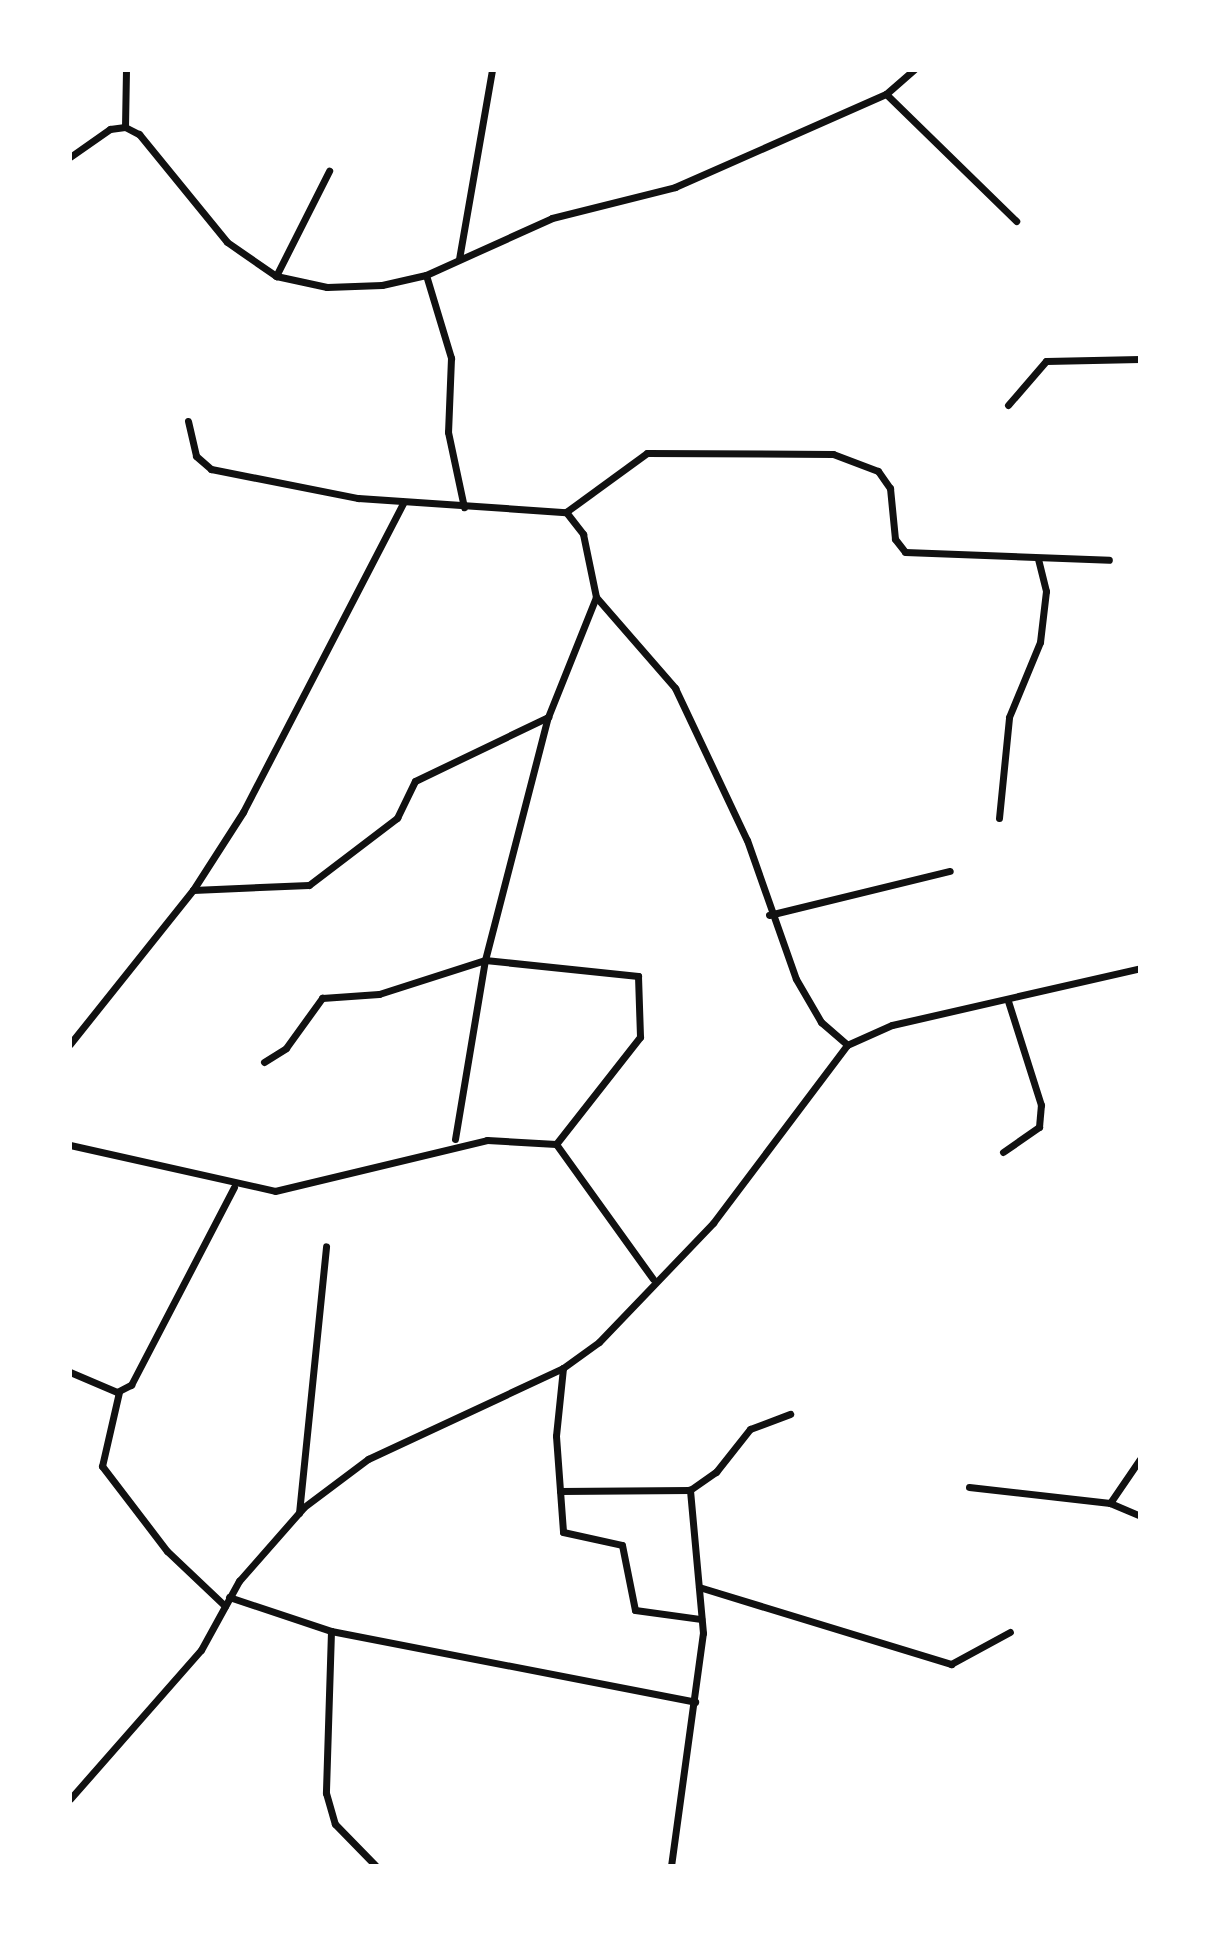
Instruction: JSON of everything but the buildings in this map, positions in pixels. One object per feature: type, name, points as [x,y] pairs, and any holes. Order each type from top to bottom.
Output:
[{"type":"street","points":[[125,127],[126,70]]},
{"type":"street","points":[[459,259],[492,70]]},
{"type":"street","points":[[70,157],[110,129],[125,127],[139,134],[227,242],[276,276],[327,287],[426,275],[552,218],[675,187],[886,94],[914,70]]},
{"type":"street","points":[[886,94],[1016,221]]},
{"type":"street","points":[[276,276],[329,171]]},
{"type":"street","points":[[426,275],[451,358],[448,432],[464,507]]},
{"type":"street","points":[[1008,405],[1046,361],[1140,359]]},
{"type":"street","points":[[188,421],[201,465],[404,502],[464,507],[566,512],[647,453],[833,454],[878,471],[890,488],[895,539],[905,552],[1038,560],[1109,560]]},
{"type":"street","points":[[70,1044],[193,890],[243,812],[404,502]]},
{"type":"street","points":[[566,512],[583,534],[596,597],[675,688],[747,840],[769,915],[821,1022],[847,1045]]},
{"type":"street","points":[[999,818],[1009,717],[1040,642],[1046,591],[1038,560]]},
{"type":"street","points":[[455,1139],[485,960],[548,717],[596,597]]},
{"type":"street","points":[[193,890],[309,885],[397,818],[415,781],[548,717]]},
{"type":"street","points":[[769,915],[950,871]]},
{"type":"street","points":[[264,1062],[286,1048],[322,998],[379,994],[485,960],[642,981],[640,1037],[556,1144]]},
{"type":"street","points":[[70,1799],[191,1663],[229,1597],[299,1513],[368,1459],[563,1368],[599,1342],[653,1279],[713,1223],[847,1045],[892,1025],[1008,1001],[1140,968]]},
{"type":"street","points":[[1003,1152],[1039,1127],[1041,1105],[1008,1001]]},
{"type":"street","points":[[70,1145],[234,1187],[275,1191],[487,1140],[556,1144]]},
{"type":"street","points":[[556,1144],[653,1279]]},
{"type":"street","points":[[225,1606],[167,1551],[102,1466],[119,1392],[131,1385],[201,1261],[234,1187]]},
{"type":"street","points":[[299,1513],[326,1246]]},
{"type":"street","points":[[563,1368],[560,1491],[565,1535],[622,1545],[629,1605],[701,1619]]},
{"type":"street","points":[[70,1372],[119,1392]]},
{"type":"street","points":[[560,1491],[690,1490],[716,1472],[750,1429],[790,1414]]},
{"type":"street","points":[[1110,1503],[1140,1459]]},
{"type":"street","points":[[969,1487],[1110,1503],[1140,1516]]},
{"type":"street","points":[[671,1866],[695,1702],[701,1619],[690,1490]]},
{"type":"street","points":[[699,1587],[951,1664],[1010,1632]]},
{"type":"street","points":[[229,1597],[331,1631],[695,1702]]},
{"type":"street","points":[[331,1631],[322,1744],[330,1813],[376,1866]]}]
